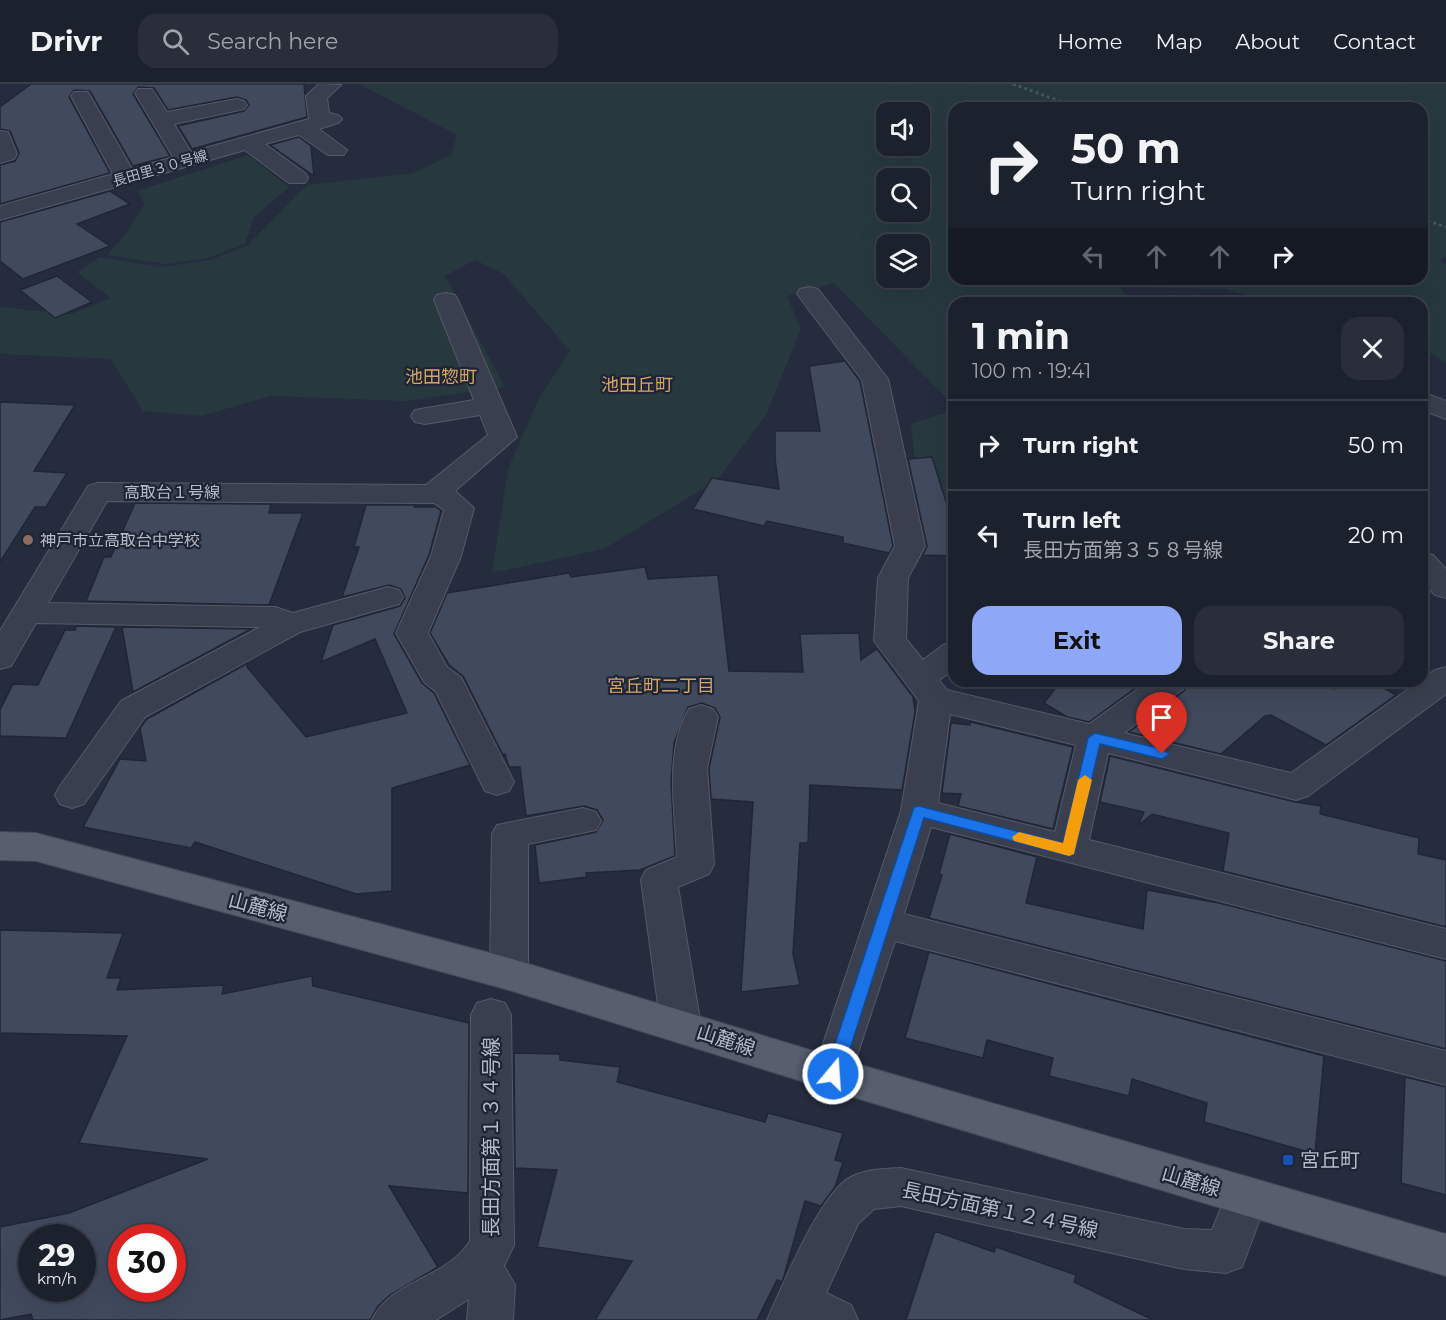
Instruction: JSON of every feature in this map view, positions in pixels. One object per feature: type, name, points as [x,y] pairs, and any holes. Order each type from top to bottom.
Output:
[{"type":"main road","name":"山麓線","points":[[0,846],[36,847],[509,974],[833,1074],[1446,1255]]},
{"type":"street","points":[[331,85],[316,96],[318,123],[336,150]]},
{"type":"street","points":[[145,93],[186,161]]},
{"type":"street","points":[[81,96],[126,178]]},
{"type":"street","points":[[161,120],[237,105]]},
{"type":"street","name":"長田里３０号線","points":[[0,213],[318,123]]},
{"type":"street","points":[[0,137],[6,154],[0,156]]},
{"type":"street","points":[[249,143],[297,178]]},
{"type":"street","points":[[809,294],[875,379],[910,546],[893,578],[890,641],[928,689],[1095,738],[1296,787],[1446,678]]},
{"type":"street","points":[[446,300],[502,437],[437,491],[459,508],[446,556],[412,633],[435,674],[449,685],[497,782]]},
{"type":"street","points":[[1428,403],[1446,411]]},
{"type":"street","points":[[425,416],[488,406]]},
{"type":"street","name":"高取台１号線","points":[[0,658],[98,492],[433,494],[437,491]]},
{"type":"street","points":[[1428,568],[1446,588]]},
{"type":"street","points":[[72,795],[133,709],[289,625],[388,597]]},
{"type":"street","points":[[27,613],[275,617],[289,625]]},
{"type":"street","points":[[833,1074],[919,811],[928,689],[948,661]]},
{"type":"street","points":[[1069,850],[1095,738],[1163,687]]},
{"type":"street","points":[[681,1026],[659,880],[696,864],[690,768],[701,717]]},
{"type":"street","points":[[919,811],[1446,944]]},
{"type":"street","points":[[509,974],[510,834],[583,821]]},
{"type":"street","points":[[883,923],[1446,1068]]},
{"type":"street","name":"長田方面第１３４号線","points":[[487,1292],[492,1245],[490,1015]]},
{"type":"street","name":"長田方面第１２４号線","points":[[808,1315],[843,1210],[864,1191],[901,1187],[1184,1249],[1226,1252],[1246,1197]]},
{"type":"street","points":[[395,1320],[487,1292]]},
{"type":"path","points":[[1013,84],[1062,102]]},
{"type":"path","points":[[1428,221],[1446,227]]},
{"type":"shaded area","points":[[359,84],[1446,84],[1446,257],[1440,260],[1446,264],[1446,363],[1428,352],[1428,297],[1253,297],[1226,289],[1120,287],[1127,297],[948,297],[948,400],[834,283],[787,296],[801,329],[765,417],[717,480],[604,549],[492,573],[508,469],[538,400],[570,351],[504,274],[475,260],[445,276],[505,387],[406,401],[270,396],[202,416],[143,411],[111,359],[0,354],[0,307],[71,314],[111,298],[77,272],[100,257],[161,267],[210,260],[248,245],[307,185],[413,173],[451,155],[457,135]]},
{"type":"shaded area","points":[[248,155],[289,187],[254,217],[245,244],[207,258],[164,264],[107,255],[128,231],[145,203],[137,191]]},
{"type":"shaded area","points":[[948,412],[948,519],[919,500],[911,424]]},
{"type":"building","points":[[31,84],[304,84],[307,117],[192,149],[178,126],[244,111],[249,105],[246,100],[237,97],[168,110],[154,88],[138,87],[133,94],[170,156],[133,166],[90,91],[74,90],[69,97],[110,173],[0,204],[0,165],[15,161],[19,153],[10,131],[0,129],[0,107]]},
{"type":"building","points":[[299,137],[311,146],[314,176],[270,145]]},
{"type":"building","points":[[110,191],[130,204],[77,224],[110,246],[23,279],[0,261],[0,222]]},
{"type":"building","points":[[57,276],[92,302],[55,318],[20,290]]},
{"type":"building","points":[[845,361],[860,381],[893,546],[889,553],[843,543],[843,537],[767,521],[764,526],[693,509],[712,478],[779,489],[775,459],[775,431],[820,431],[809,366]]},
{"type":"building","points":[[0,402],[75,405],[34,471],[67,473],[46,507],[35,507],[0,562]]},
{"type":"building","points":[[932,457],[948,508],[948,556],[923,555],[927,546],[908,459]]},
{"type":"building","points":[[135,503],[271,504],[269,513],[303,513],[269,605],[86,601],[104,557],[111,557]]},
{"type":"building","points":[[366,505],[414,505],[414,507],[436,507],[441,511],[429,555],[394,634],[422,683],[434,693],[470,765],[392,788],[392,891],[356,894],[195,842],[191,848],[83,827],[120,759],[146,761],[140,728],[147,719],[248,663],[247,667],[306,737],[407,713],[375,639],[321,662],[333,625],[400,606],[405,598],[401,589],[389,585],[342,597],[359,547],[354,547]]},
{"type":"building","points":[[645,567],[648,579],[718,575],[729,671],[803,672],[800,634],[859,633],[861,660],[877,649],[913,697],[915,712],[902,790],[810,785],[808,843],[800,843],[793,954],[800,985],[741,992],[753,802],[711,799],[709,768],[720,717],[715,708],[702,703],[688,707],[674,743],[671,781],[675,856],[640,870],[586,873],[587,877],[539,883],[535,845],[596,832],[603,820],[597,810],[584,806],[526,816],[520,767],[509,767],[505,754],[503,755],[463,676],[449,665],[430,633],[447,593],[569,573],[571,577]]},
{"type":"building","points":[[76,626],[116,627],[66,738],[0,736],[0,710],[13,684],[38,685],[65,630],[75,630]]},
{"type":"building","points":[[122,627],[251,629],[133,692]]},
{"type":"building","points":[[1056,687],[1137,687],[1089,722],[1067,717],[1044,703]]},
{"type":"building","points":[[1186,687],[1331,687],[1334,689],[1336,687],[1382,687],[1396,695],[1326,745],[1271,715],[1265,716],[1221,754],[1129,732],[1184,691]]},
{"type":"building","points":[[971,722],[1073,747],[1053,829],[958,806],[961,794],[942,793],[951,723],[970,725]]},
{"type":"building","points":[[1110,756],[1295,802],[1321,806],[1320,814],[1419,838],[1418,854],[1446,860],[1446,927],[1223,871],[1229,833],[1152,814],[1138,826],[1144,812],[1100,802]]},
{"type":"building","points":[[950,834],[1037,857],[1026,903],[1143,929],[1147,890],[1219,903],[1446,961],[1446,1049],[929,918],[942,875],[939,874]]},
{"type":"building","points":[[0,930],[123,933],[107,978],[121,978],[117,990],[224,985],[222,994],[312,976],[313,986],[469,1023],[468,1193],[389,1186],[438,1267],[390,1295],[378,1306],[370,1320],[33,1320],[31,1314],[0,1320],[0,1227],[69,1213],[208,1159],[79,1143],[127,1036],[0,1033]]},
{"type":"building","points":[[929,952],[1324,1056],[1315,1154],[1204,1122],[1207,1103],[1132,1079],[1129,1096],[1049,1076],[1053,1058],[987,1040],[983,1058],[905,1038]]},
{"type":"building","points":[[514,1053],[560,1054],[560,1060],[620,1067],[617,1082],[765,1122],[768,1113],[843,1133],[835,1160],[843,1162],[835,1187],[821,1206],[805,1201],[782,1282],[777,1280],[757,1320],[595,1320],[632,1261],[537,1247],[557,1170],[515,1168]]},
{"type":"building","points":[[1405,1077],[1446,1087],[1446,1195],[1401,1183]]},
{"type":"building","points":[[935,1231],[994,1252],[996,1247],[1076,1275],[1074,1282],[1153,1320],[906,1320]]},
{"type":"slow traffic","points":[[1019,837],[1069,850],[1085,780]]},
{"type":"place","name":"神戸市立高取台中学校","points":[[28,540]]},
{"type":"place","name":"宮丘町","points":[[1288,1160]]},
{"type":"district","name":"池田惣町","points":[[441,377]]},
{"type":"district","name":"池田丘町","points":[[637,385]]},
{"type":"district","name":"宮丘町二丁目","points":[[661,686]]},
{"type":"route","points":[[833,1074],[919,811],[1069,850],[1095,738],[1162,754]]}]
